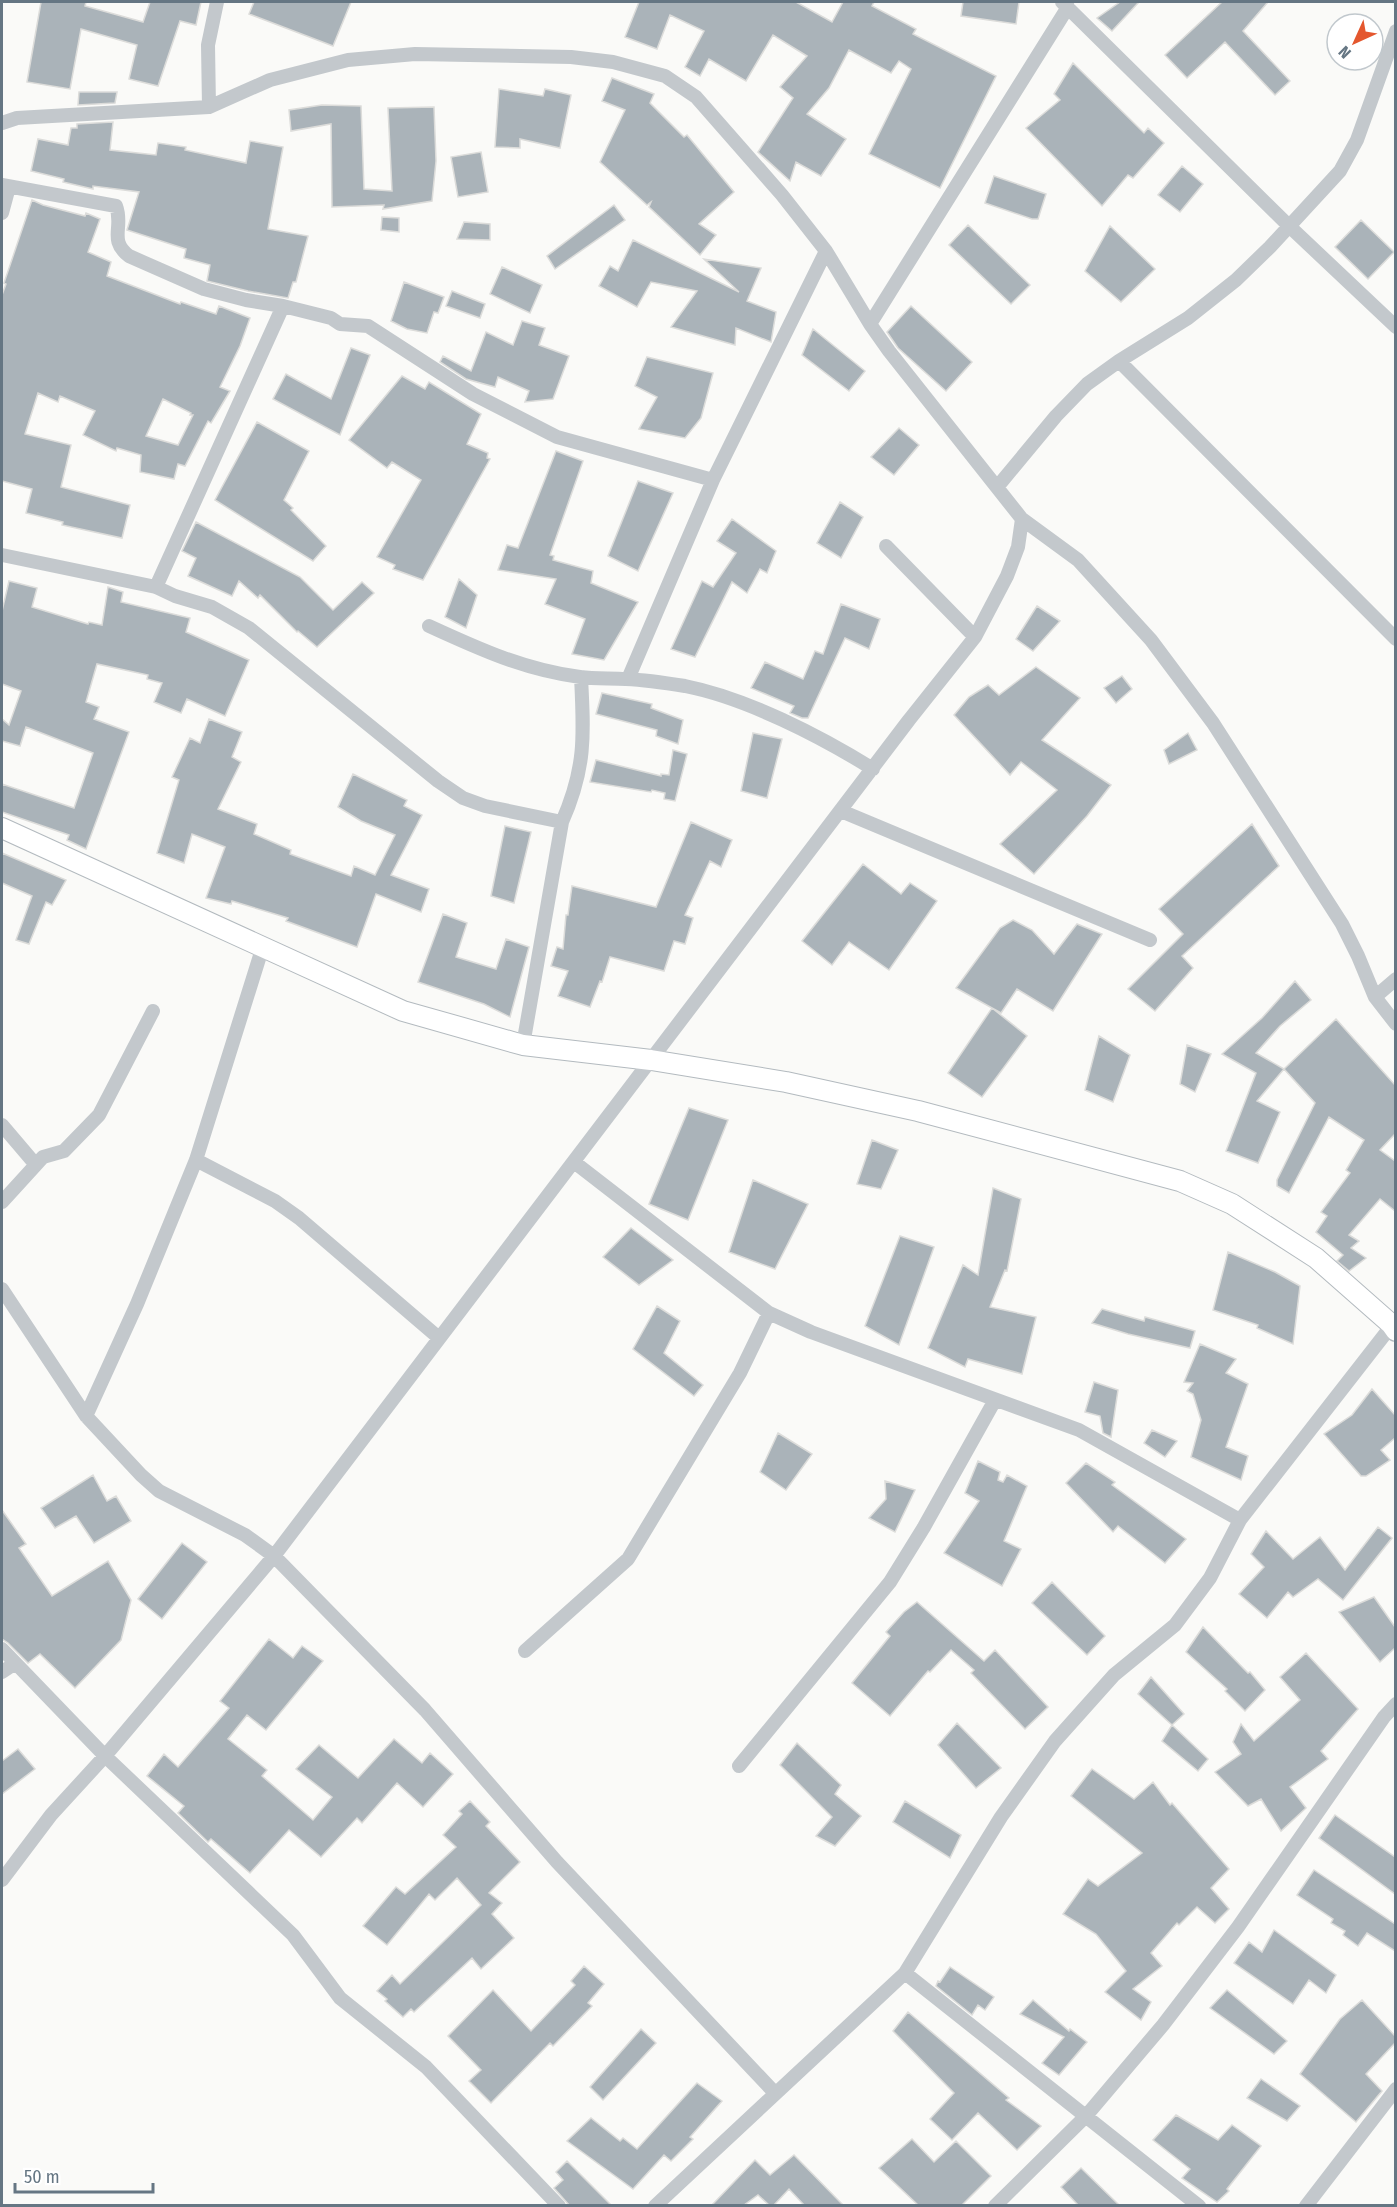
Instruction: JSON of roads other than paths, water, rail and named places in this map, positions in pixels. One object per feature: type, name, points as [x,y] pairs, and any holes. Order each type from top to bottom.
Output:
[{"type":"street","points":[[209,107],[208,45],[217,2]]},
{"type":"street","points":[[870,324],[1065,4],[1288,225],[1395,327]]},
{"type":"street","points":[[998,486],[1056,416],[1087,384],[1188,318],[1236,280],[1270,247],[1340,171],[1357,140],[1395,31]]},
{"type":"street","points":[[2,123],[17,118],[209,107],[270,80],[348,60],[415,54],[571,57],[613,62],[665,76],[696,97],[782,195],[826,251],[870,324],[1022,519],[1078,560],[1151,640],[1213,723],[1342,924],[1375,997],[1395,1024]]},
{"type":"street","points":[[2,213],[5,186],[116,206],[119,214],[117,239],[121,250],[129,256],[204,289],[331,318],[340,324],[368,326],[473,394],[557,437],[713,480]]},
{"type":"street","points":[[628,679],[713,480],[826,251]]},
{"type":"street","points":[[156,587],[283,306]]},
{"type":"street","points":[[1119,361],[1395,639]]},
{"type":"street","points":[[2,1880],[51,1815],[105,1756],[274,1556],[975,637],[1007,576],[1018,547],[1022,519]]},
{"type":"street","points":[[886,546],[975,637]]},
{"type":"street","points":[[2,555],[156,587],[175,596],[212,607],[249,628],[438,781],[463,798],[485,806],[562,822]]},
{"type":"street","points":[[429,626],[489,654],[543,670],[581,677],[628,679],[686,686],[745,704],[842,750],[873,769]]},
{"type":"street","points":[[523,1045],[562,822],[580,771],[584,733],[581,677]]},
{"type":"street","points":[[841,811],[1150,940]]},
{"type":"street","points":[[2,828],[403,1011],[523,1045],[651,1060],[786,1082],[918,1111],[1180,1181],[1232,1204],[1316,1258],[1394,1325],[1240,1520],[1209,1578],[1175,1625],[1114,1676],[1055,1741],[1001,1817],[905,1973],[655,2205]]},
{"type":"street","points":[[86,1416],[137,1304],[196,1160],[262,946]]},
{"type":"street","points":[[1375,997],[1395,979]]},
{"type":"street","points":[[2,1202],[43,1157],[64,1151],[99,1115],[153,1011]]},
{"type":"street","points":[[2,1125],[36,1165]]},
{"type":"street","points":[[196,1160],[275,1201],[299,1218],[439,1338]]},
{"type":"street","points":[[574,1162],[726,1278],[769,1314],[811,1332],[1079,1430],[1240,1520]]},
{"type":"street","points":[[2,1289],[86,1416],[141,1475],[159,1491],[245,1535],[274,1556],[425,1710],[557,1862],[775,2093]]},
{"type":"street","points":[[525,1652],[627,1560],[740,1372],[769,1314]]},
{"type":"street","points":[[739,1766],[890,1582],[924,1527],[995,1400]]},
{"type":"street","points":[[2,1648],[14,1664],[105,1756],[293,1935],[340,1998],[426,2067],[559,2205]]},
{"type":"street","points":[[2,1672],[14,1664]]},
{"type":"street","points":[[995,2205],[1086,2116],[1164,2025],[1239,1927],[1395,1704]]},
{"type":"street","points":[[905,1973],[1199,2205]]},
{"type":"street","points":[[1306,2205],[1395,2089]]}]
